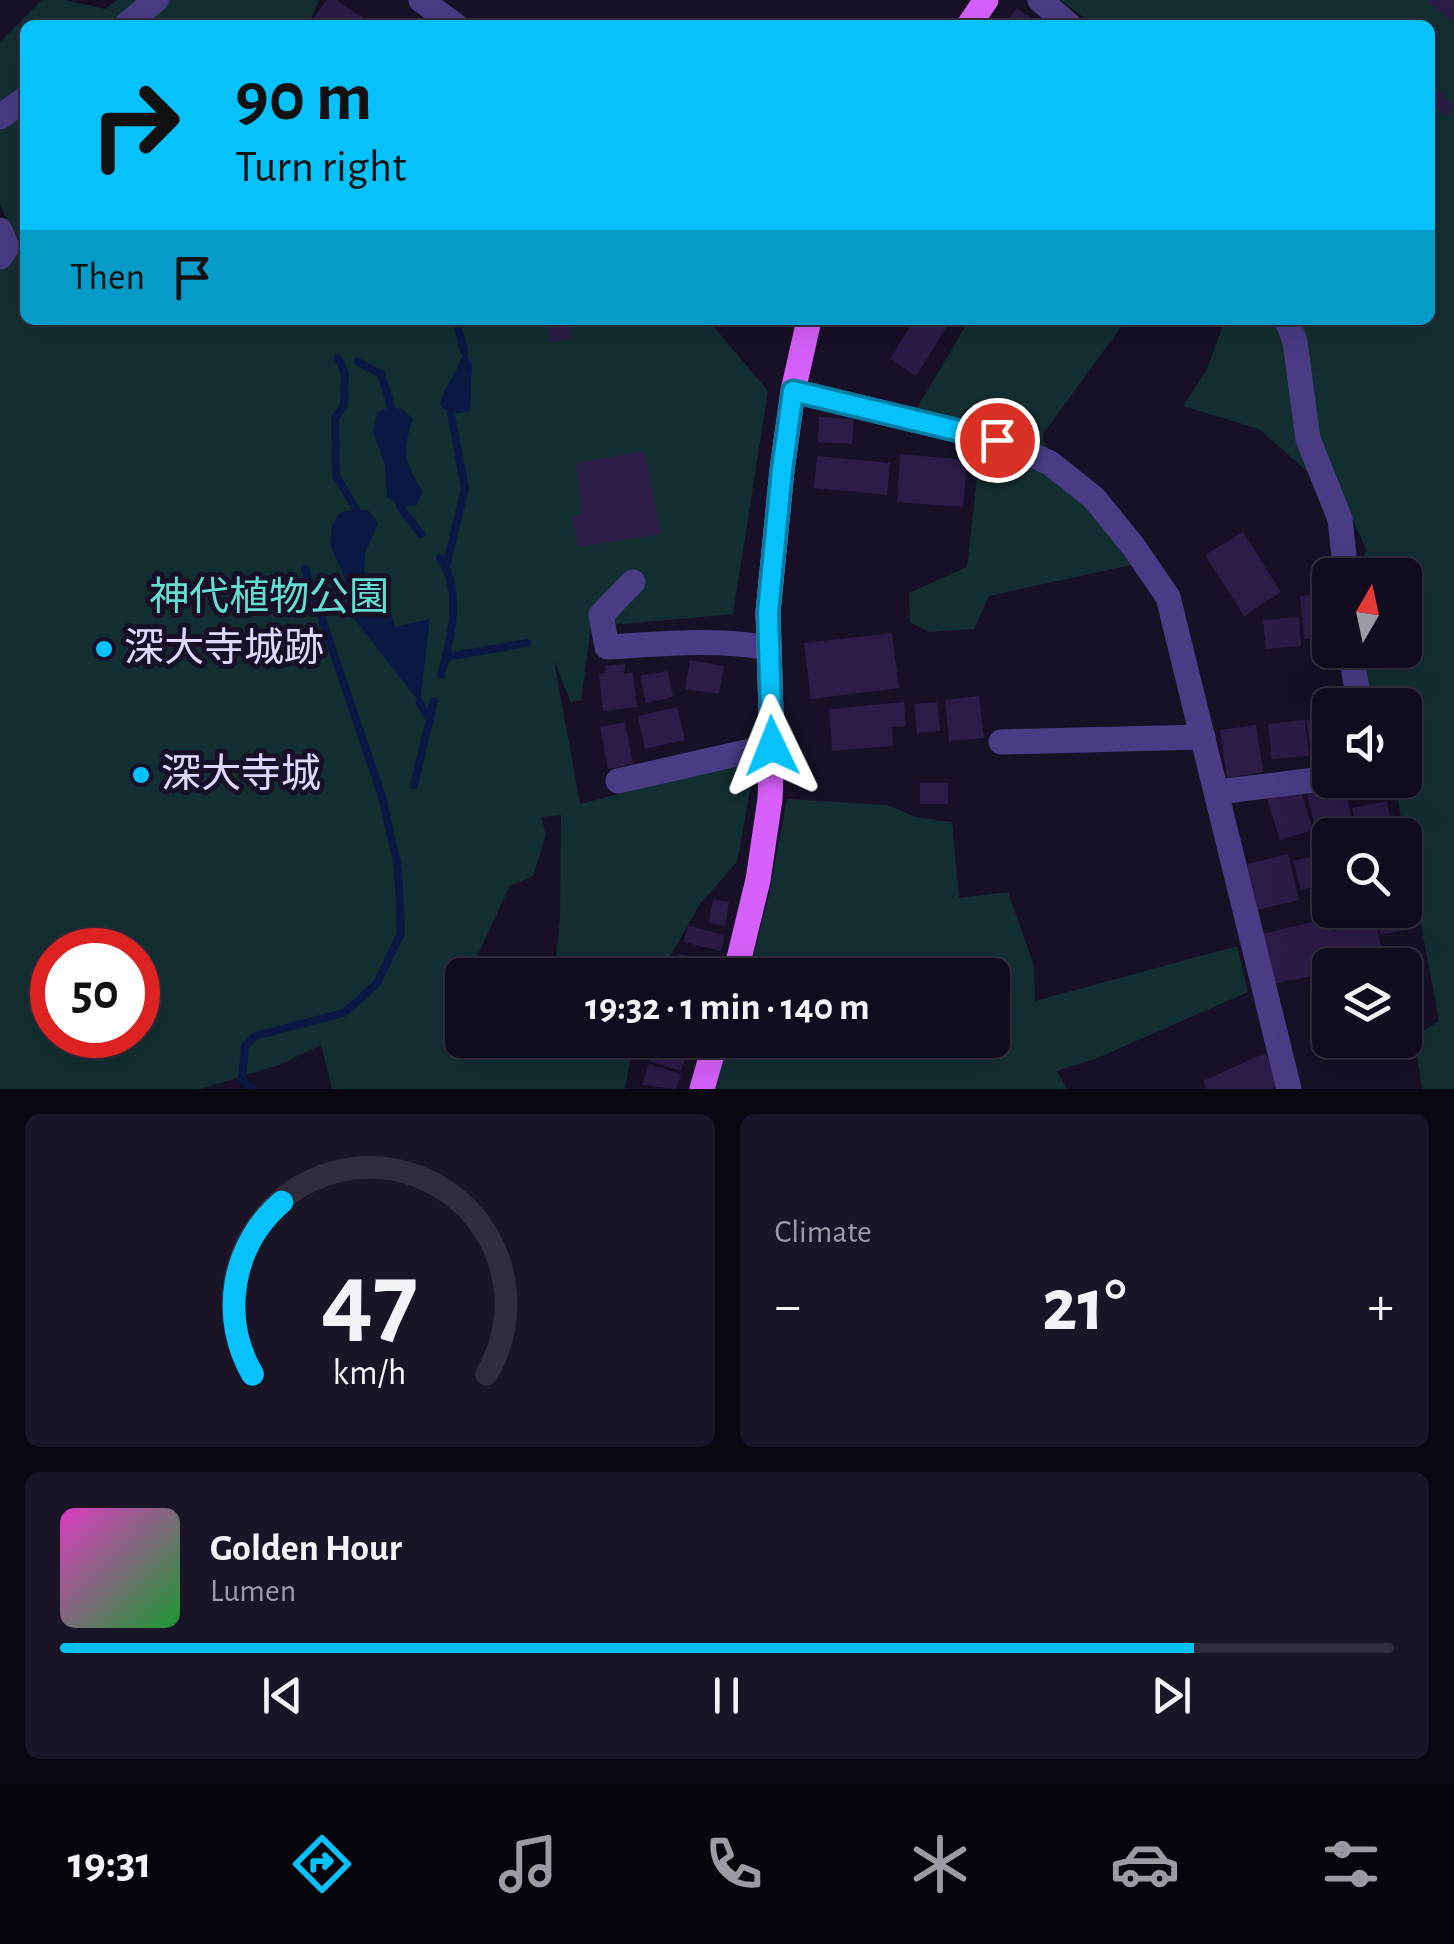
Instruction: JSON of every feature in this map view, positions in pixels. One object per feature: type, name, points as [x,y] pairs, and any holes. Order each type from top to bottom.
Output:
[{"type":"main road","points":[[739,958],[758,880],[770,799],[771,576],[793,391],[808,325]]},
{"type":"main road","points":[[702,1089],[711,1058]]},
{"type":"street","points":[[132,20],[156,0]]},
{"type":"street","points":[[421,0],[448,20]]},
{"type":"street","points":[[1040,0],[1063,20]]},
{"type":"street","points":[[0,230],[7,246],[0,257]]},
{"type":"street","points":[[1289,325],[1295,342],[1308,438],[1340,519],[1344,558]]},
{"type":"street","points":[[793,391],[997,440],[1050,463],[1094,498],[1133,546],[1168,597],[1289,1089]]},
{"type":"street","points":[[632,582],[600,615],[607,646],[710,642],[769,648]]},
{"type":"street","points":[[1001,742],[1202,738]]},
{"type":"street","points":[[618,781],[772,746]]},
{"type":"street","points":[[1218,792],[1312,780]]},
{"type":"green space","name":"神代植物公園","points":[[42,0],[65,0],[105,9],[117,0],[319,0],[310,20],[22,20]]},
{"type":"green space","points":[[1060,0],[1454,0],[1454,1089],[1422,1089],[1417,1058],[1422,1058],[1422,1032],[1439,1021],[1422,928],[1422,818],[1401,818],[1397,798],[1422,798],[1422,688],[1368,688],[1364,668],[1422,668],[1422,558],[1362,558],[1366,550],[1347,506],[1259,429],[1183,406],[1206,371],[1223,325],[1435,325],[1435,20],[1087,20]]},
{"type":"green space","name":"神代植物公園","points":[[20,22],[20,325],[712,325],[768,391],[733,614],[591,627],[581,700],[571,703],[554,660],[580,804],[756,758],[737,862],[699,905],[668,958],[556,958],[561,815],[541,817],[546,835],[533,876],[510,886],[476,958],[445,958],[445,1058],[631,1058],[625,1089],[332,1089],[321,1045],[282,1064],[200,1089],[0,1089],[0,264],[15,238],[0,204],[0,42]]},
{"type":"green space","points":[[966,325],[1126,325],[1043,434],[1043,441],[1131,565],[989,596],[974,629],[929,632],[910,622],[909,593],[967,567],[978,469],[970,428],[920,417],[917,408]]},
{"type":"green space","points":[[787,799],[887,805],[916,817],[952,822],[959,898],[1008,892],[1034,966],[1035,1001],[1237,946],[1248,992],[1095,1059],[1057,1071],[1067,1089],[714,1089],[723,1058],[1010,1058],[1010,958],[752,958]]},
{"type":"water","points":[[464,351],[472,363],[470,411],[451,414],[440,405]]},
{"type":"water","points":[[391,406],[413,419],[406,449],[409,465],[423,492],[417,505],[400,507],[387,497],[385,465],[373,431],[377,413]]},
{"type":"water","points":[[368,510],[378,523],[365,554],[364,571],[385,587],[395,627],[430,619],[420,703],[356,621],[345,579],[330,544],[332,525],[339,513]]},
{"type":"building","points":[[326,0],[335,0],[367,20],[313,20]]},
{"type":"building","points":[[1431,0],[1454,0],[1454,21],[1429,4]]},
{"type":"building","points":[[1017,8],[1033,20],[1008,20]]},
{"type":"building","points":[[1437,89],[1454,105],[1447,117],[1435,106]]},
{"type":"building","points":[[547,325],[570,325],[573,338],[551,343]]},
{"type":"building","points":[[911,325],[948,325],[916,376],[890,359]]},
{"type":"building","points":[[819,417],[854,419],[852,444],[818,442]]},
{"type":"building","points":[[645,451],[661,534],[579,547],[572,517],[582,514],[576,463]]},
{"type":"building","points":[[900,454],[967,460],[963,507],[897,502]]},
{"type":"building","points":[[817,456],[890,463],[887,495],[814,488]]},
{"type":"building","points":[[1243,532],[1281,592],[1244,616],[1205,555]]},
{"type":"building","points":[[1312,595],[1312,638],[1304,639],[1300,596]]},
{"type":"building","points":[[1299,617],[1301,646],[1266,649],[1263,620]]},
{"type":"building","points":[[892,633],[899,688],[811,699],[804,643]]},
{"type":"building","points":[[690,660],[724,666],[719,694],[685,689]]},
{"type":"building","points":[[625,664],[624,674],[633,673],[637,707],[603,711],[599,674],[606,673],[605,666]]},
{"type":"building","points":[[668,671],[673,697],[646,703],[640,676]]},
{"type":"building","points":[[979,696],[984,738],[949,741],[945,700]]},
{"type":"building","points":[[904,702],[906,726],[892,727],[893,746],[832,751],[829,709]]},
{"type":"building","points":[[937,702],[940,731],[917,733],[914,704]]},
{"type":"building","points":[[677,707],[685,740],[645,749],[638,716]]},
{"type":"building","points":[[1312,719],[1312,755],[1306,720]]},
{"type":"building","points":[[1305,720],[1309,756],[1272,759],[1268,724]]},
{"type":"building","points":[[625,722],[633,764],[608,769],[600,727]]},
{"type":"building","points":[[1256,725],[1263,772],[1227,778],[1220,730]]},
{"type":"building","points":[[920,783],[948,783],[948,804],[920,804]]},
{"type":"building","points":[[1300,789],[1312,830],[1280,840],[1267,799]]},
{"type":"building","points":[[1312,792],[1312,798],[1347,798],[1352,818],[1313,818],[1307,793]]},
{"type":"building","points":[[1387,801],[1390,818],[1354,818],[1352,808]]},
{"type":"building","points":[[1288,854],[1299,900],[1258,910],[1247,864]]},
{"type":"building","points":[[1312,856],[1312,887],[1301,890],[1293,861]]},
{"type":"building","points":[[713,899],[729,902],[725,926],[709,923]]},
{"type":"building","points":[[1312,922],[1312,928],[1376,928],[1382,948],[1312,948],[1312,976],[1273,984],[1262,934]]},
{"type":"building","points":[[688,926],[725,935],[721,951],[684,942]]},
{"type":"building","points":[[1379,928],[1413,928],[1381,935]]},
{"type":"building","points":[[1265,1053],[1280,1085],[1271,1089],[1207,1089],[1203,1081]]},
{"type":"building","points":[[650,1058],[685,1058],[681,1071],[649,1061]]},
{"type":"building","points":[[649,1064],[681,1074],[676,1089],[642,1085]]},
{"type":"waterway","points":[[457,325],[464,351]]},
{"type":"waterway","points":[[338,358],[345,374],[344,405],[335,419],[336,476],[356,509]]},
{"type":"waterway","points":[[358,362],[381,374],[391,406]]},
{"type":"waterway","points":[[446,567],[465,488],[451,414]]},
{"type":"waterway","points":[[400,507],[421,534]]},
{"type":"waterway","points":[[440,558],[453,600],[441,675]]},
{"type":"waterway","points":[[253,1089],[242,1080],[245,1046],[255,1036],[344,1013],[377,983],[401,933],[398,868],[382,796],[305,569]]},
{"type":"waterway","points":[[446,657],[527,643]]},
{"type":"waterway","points":[[414,785],[434,701]]},
{"type":"waterway","points":[[420,703],[430,720]]},
{"type":"place","name":"深大寺城跡","points":[[104,649]]},
{"type":"place","name":"深大寺城","points":[[141,775]]},
{"type":"route","points":[[772,746],[768,612],[793,391],[997,440]]}]
